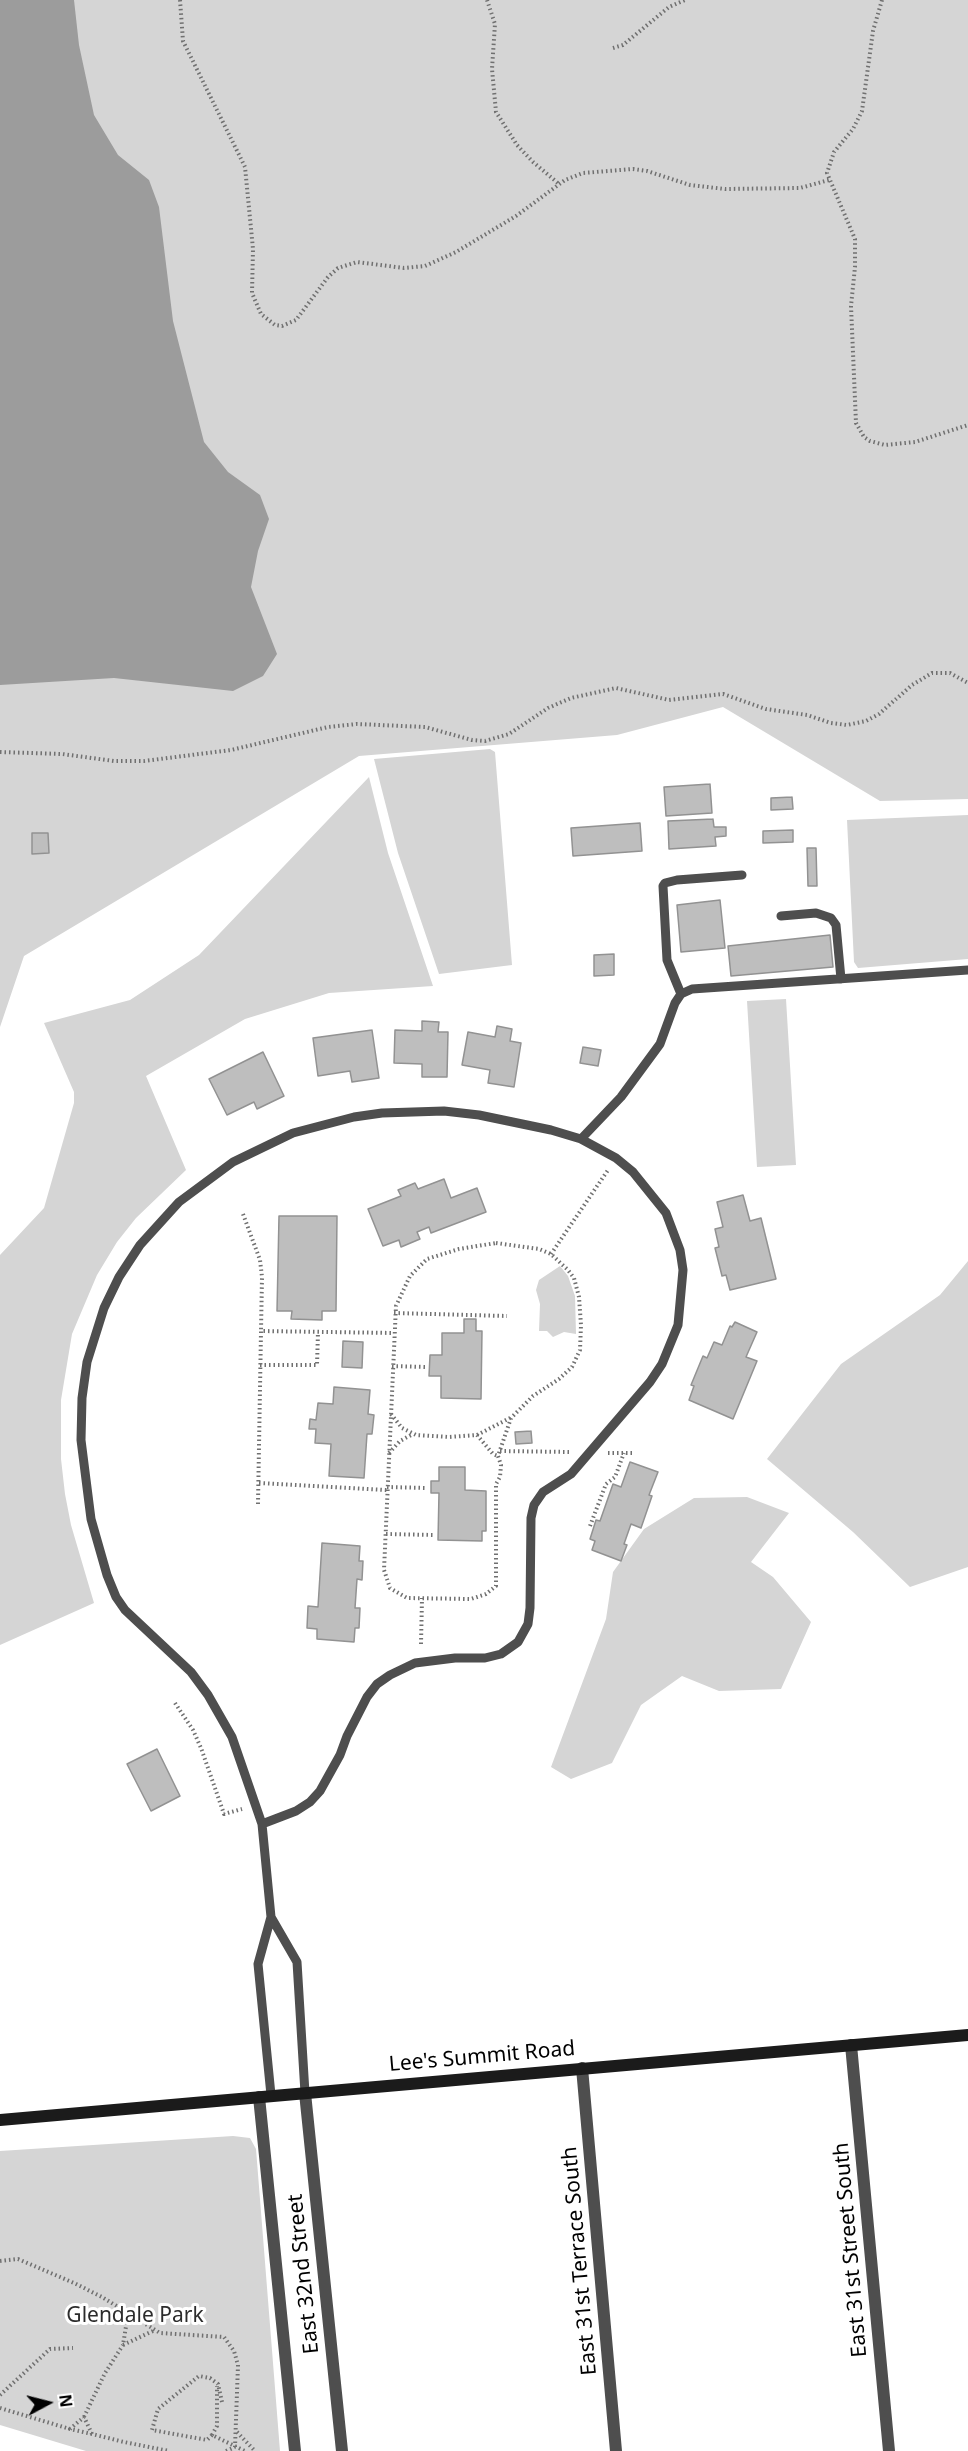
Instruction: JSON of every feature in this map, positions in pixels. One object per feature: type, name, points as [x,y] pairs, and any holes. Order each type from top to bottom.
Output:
[{"type":"main road","name":"Lee's Summit Road","points":[[0,2120],[968,2034]]},
{"type":"street","name":"East 31st Street South","points":[[851,2045],[889,2451]]},
{"type":"street","name":"East 31st Terrace South","points":[[582,2068],[616,2451]]},
{"type":"street","name":"East 32nd Street","points":[[305,2093],[342,2451]]},
{"type":"street","name":"East 32nd Street","points":[[265,2096],[295,2451]]},
{"type":"lane","points":[[681,994],[667,960],[663,886],[665,883],[676,880],[742,875]]},
{"type":"lane","points":[[781,916],[816,913],[831,918],[836,925],[841,979]]},
{"type":"lane","points":[[581,1139],[621,1097],[660,1044],[675,1003],[681,994],[692,989],[968,970]]},
{"type":"lane","points":[[262,1824],[296,1811],[310,1802],[320,1791],[340,1755],[358,1711],[377,1684],[415,1663],[455,1658],[485,1658],[501,1654],[518,1642],[524,1634],[530,1608],[531,1518],[534,1505],[543,1492],[571,1474],[650,1382],[662,1364],[678,1325],[683,1270],[674,1231],[666,1213],[633,1172],[616,1158],[581,1139],[490,1117],[444,1111],[382,1113],[327,1122],[269,1143],[233,1162],[196,1188],[154,1227],[119,1277],[93,1335],[82,1398],[81,1440],[91,1519],[100,1552],[116,1597],[125,1610],[191,1672],[208,1695],[232,1737],[262,1824],[271,1917],[258,1964],[265,2096]]},
{"type":"lane","points":[[271,1917],[297,1962],[305,2093]]},
{"type":"path","points":[[180,0],[183,40],[245,167],[253,249],[252,293],[261,315],[268,322],[282,326],[296,320],[328,277],[347,264],[357,262],[404,268],[425,266],[456,252],[506,222],[559,184],[583,173],[633,169],[647,171],[690,185],[725,189],[800,188],[829,180]]},
{"type":"path","points":[[487,0],[495,24],[492,69],[496,112],[517,145],[559,184]]},
{"type":"path","points":[[613,48],[623,45],[669,7],[685,0]]},
{"type":"path","points":[[882,0],[873,31],[862,111],[859,120],[838,145],[830,159],[827,173],[855,239],[851,306],[856,423],[864,436],[876,444],[895,445],[915,442],[968,424]]},
{"type":"path","points":[[0,752],[62,754],[114,761],[144,761],[231,750],[328,727],[357,723],[425,727],[472,740],[485,741],[509,734],[548,708],[571,698],[616,688],[663,700],[723,694],[766,709],[807,715],[831,723],[847,725],[866,721],[879,714],[912,685],[932,673],[950,674],[968,683]]},
{"type":"path","points":[[551,1254],[616,1158]]},
{"type":"path","points":[[243,1214],[260,1260],[262,1277],[258,1503]]},
{"type":"path","points":[[390,1413],[402,1428],[414,1434],[449,1437],[477,1435],[511,1418],[533,1396],[559,1379],[572,1367],[580,1350],[581,1325],[577,1287],[568,1270],[551,1254],[539,1249],[496,1243],[482,1244],[439,1254],[418,1266],[398,1298],[394,1313],[394,1333],[390,1413],[384,1570],[390,1588],[407,1598],[471,1599],[486,1594],[496,1586],[496,1484],[500,1477],[499,1453],[511,1418]]},
{"type":"path","points":[[394,1313],[507,1316]]},
{"type":"path","points":[[261,1331],[394,1333]]},
{"type":"path","points":[[260,1365],[317,1365],[318,1332]]},
{"type":"path","points":[[392,1366],[427,1366]]},
{"type":"path","points":[[389,1453],[400,1441],[414,1434]]},
{"type":"path","points":[[477,1435],[493,1454],[576,1453]]},
{"type":"path","points":[[604,1453],[633,1453]]},
{"type":"path","points":[[590,1526],[606,1484],[615,1477],[624,1453]]},
{"type":"path","points":[[259,1483],[387,1489],[426,1488]]},
{"type":"path","points":[[386,1534],[435,1535]]},
{"type":"path","points":[[421,1644],[422,1598]]},
{"type":"path","points":[[175,1703],[193,1730],[201,1748],[224,1814],[256,1805]]},
{"type":"path","points":[[0,2261],[18,2259],[93,2292],[160,2333],[224,2337],[234,2351],[238,2366],[235,2447]]},
{"type":"path","points":[[70,2429],[84,2417],[105,2373],[123,2345],[128,2314]]},
{"type":"path","points":[[123,2345],[155,2330]]},
{"type":"path","points":[[0,2396],[50,2349],[73,2348]]},
{"type":"path","points":[[217,2383],[217,2426],[207,2440],[152,2430],[158,2409],[199,2376],[210,2378],[217,2383],[222,2402]]},
{"type":"path","points":[[0,2408],[70,2429],[169,2451]]},
{"type":"path","points":[[84,2417],[92,2434]]},
{"type":"path","points":[[236,2431],[255,2451]]},
{"type":"path","points":[[212,2435],[245,2451]]},
{"type":"path","points":[[226,2451],[235,2447]]},
{"type":"green space","points":[[0,0],[968,0],[968,799],[880,801],[723,707],[617,735],[359,756],[24,956],[0,1027]]},
{"type":"green space","points":[[490,749],[495,752],[512,965],[439,974],[398,853],[374,759]]},
{"type":"green space","points":[[369,777],[388,853],[433,986],[329,993],[245,1019],[146,1076],[186,1170],[136,1218],[117,1242],[97,1275],[72,1334],[61,1400],[61,1459],[65,1494],[71,1525],[94,1603],[0,1645],[0,1255],[44,1208],[74,1103],[74,1092],[44,1023],[130,1000],[199,955]]},
{"type":"green space","points":[[968,815],[968,959],[858,968],[854,962],[847,820]]},
{"type":"green space","points":[[786,999],[796,1165],[757,1167],[747,1001]]},
{"type":"green space","points":[[968,1261],[968,1567],[910,1587],[853,1532],[767,1459],[841,1364],[940,1295]]},
{"type":"green space","points":[[560,1266],[568,1276],[575,1296],[576,1334],[564,1332],[553,1337],[547,1331],[539,1331],[540,1304],[536,1290],[539,1280]]},
{"type":"green space","points":[[747,1497],[789,1513],[751,1562],[773,1577],[811,1622],[781,1689],[719,1691],[682,1676],[641,1705],[612,1763],[571,1779],[551,1767],[606,1619],[613,1572],[644,1529],[694,1498]]},
{"type":"green space","name":"Glendale Park","points":[[233,2136],[250,2138],[256,2149],[280,2451],[86,2451],[0,2425],[0,2151]]},
{"type":"shaded area","points":[[0,0],[74,0],[79,45],[94,115],[118,155],[149,180],[159,207],[173,321],[204,442],[228,472],[260,495],[269,519],[258,551],[251,587],[277,654],[263,676],[233,691],[114,678],[0,685]]},
{"type":"building","points":[[710,784],[712,813],[666,816],[664,787]]},
{"type":"building","points":[[792,797],[793,809],[771,810],[771,798]]},
{"type":"building","points":[[713,819],[714,827],[726,827],[726,836],[715,837],[716,846],[669,849],[668,821]]},
{"type":"building","points":[[640,823],[642,851],[573,856],[571,828]]},
{"type":"building","points":[[793,830],[793,842],[763,843],[763,831]]},
{"type":"building","points":[[32,833],[48,833],[49,853],[32,854]]},
{"type":"building","points":[[807,848],[816,848],[817,886],[808,886]]},
{"type":"building","points":[[720,900],[725,948],[681,952],[677,905]]},
{"type":"building","points":[[830,935],[833,967],[731,976],[728,946]]},
{"type":"building","points":[[614,954],[614,975],[594,976],[594,955]]},
{"type":"building","points":[[422,1021],[439,1022],[438,1032],[448,1032],[447,1077],[422,1077],[422,1064],[394,1063],[395,1030],[422,1031]]},
{"type":"building","points":[[497,1026],[512,1029],[510,1041],[521,1043],[514,1087],[488,1083],[490,1070],[462,1065],[468,1032],[495,1037]]},
{"type":"building","points":[[372,1030],[379,1078],[352,1082],[350,1071],[318,1076],[313,1038]]},
{"type":"building","points":[[583,1047],[601,1050],[598,1066],[580,1063]]},
{"type":"building","points":[[263,1052],[284,1096],[257,1109],[254,1102],[227,1115],[209,1079]]},
{"type":"building","points":[[444,1179],[451,1198],[477,1188],[486,1212],[431,1233],[429,1227],[417,1232],[420,1239],[401,1247],[399,1240],[383,1246],[368,1209],[401,1196],[398,1190],[415,1183],[418,1189]]},
{"type":"building","points":[[743,1195],[750,1221],[761,1218],[776,1279],[730,1290],[726,1275],[722,1276],[715,1248],[719,1247],[715,1229],[723,1227],[717,1202]]},
{"type":"building","points":[[279,1216],[337,1216],[336,1311],[322,1311],[322,1320],[291,1319],[292,1311],[277,1311]]},
{"type":"building","points":[[464,1319],[476,1319],[476,1331],[482,1331],[481,1399],[441,1398],[441,1376],[429,1376],[430,1355],[442,1355],[442,1333],[464,1333]]},
{"type":"building","points":[[735,1322],[757,1332],[746,1357],[757,1361],[733,1419],[689,1400],[694,1386],[691,1385],[703,1356],[707,1358],[714,1342],[722,1345],[730,1326],[732,1327]]},
{"type":"building","points":[[343,1341],[363,1342],[362,1368],[342,1367]]},
{"type":"building","points":[[334,1387],[370,1390],[368,1414],[374,1415],[372,1434],[367,1434],[364,1478],[329,1476],[331,1444],[315,1443],[316,1429],[309,1429],[310,1419],[316,1420],[318,1403],[333,1404]]},
{"type":"building","points":[[531,1431],[532,1443],[516,1444],[515,1432]]},
{"type":"building","points":[[630,1462],[658,1472],[649,1495],[652,1496],[641,1528],[631,1524],[621,1561],[592,1550],[595,1541],[590,1539],[596,1520],[600,1521],[613,1484],[621,1487]]},
{"type":"building","points":[[439,1467],[465,1467],[465,1490],[486,1491],[486,1531],[482,1531],[482,1541],[438,1540],[439,1493],[431,1493],[431,1481],[439,1481]]},
{"type":"building","points":[[322,1543],[360,1546],[359,1561],[363,1561],[362,1580],[357,1579],[355,1608],[360,1608],[359,1628],[355,1628],[354,1642],[317,1639],[317,1629],[307,1628],[308,1606],[318,1607]]},
{"type":"building","points":[[157,1749],[180,1796],[151,1811],[127,1764]]}]
